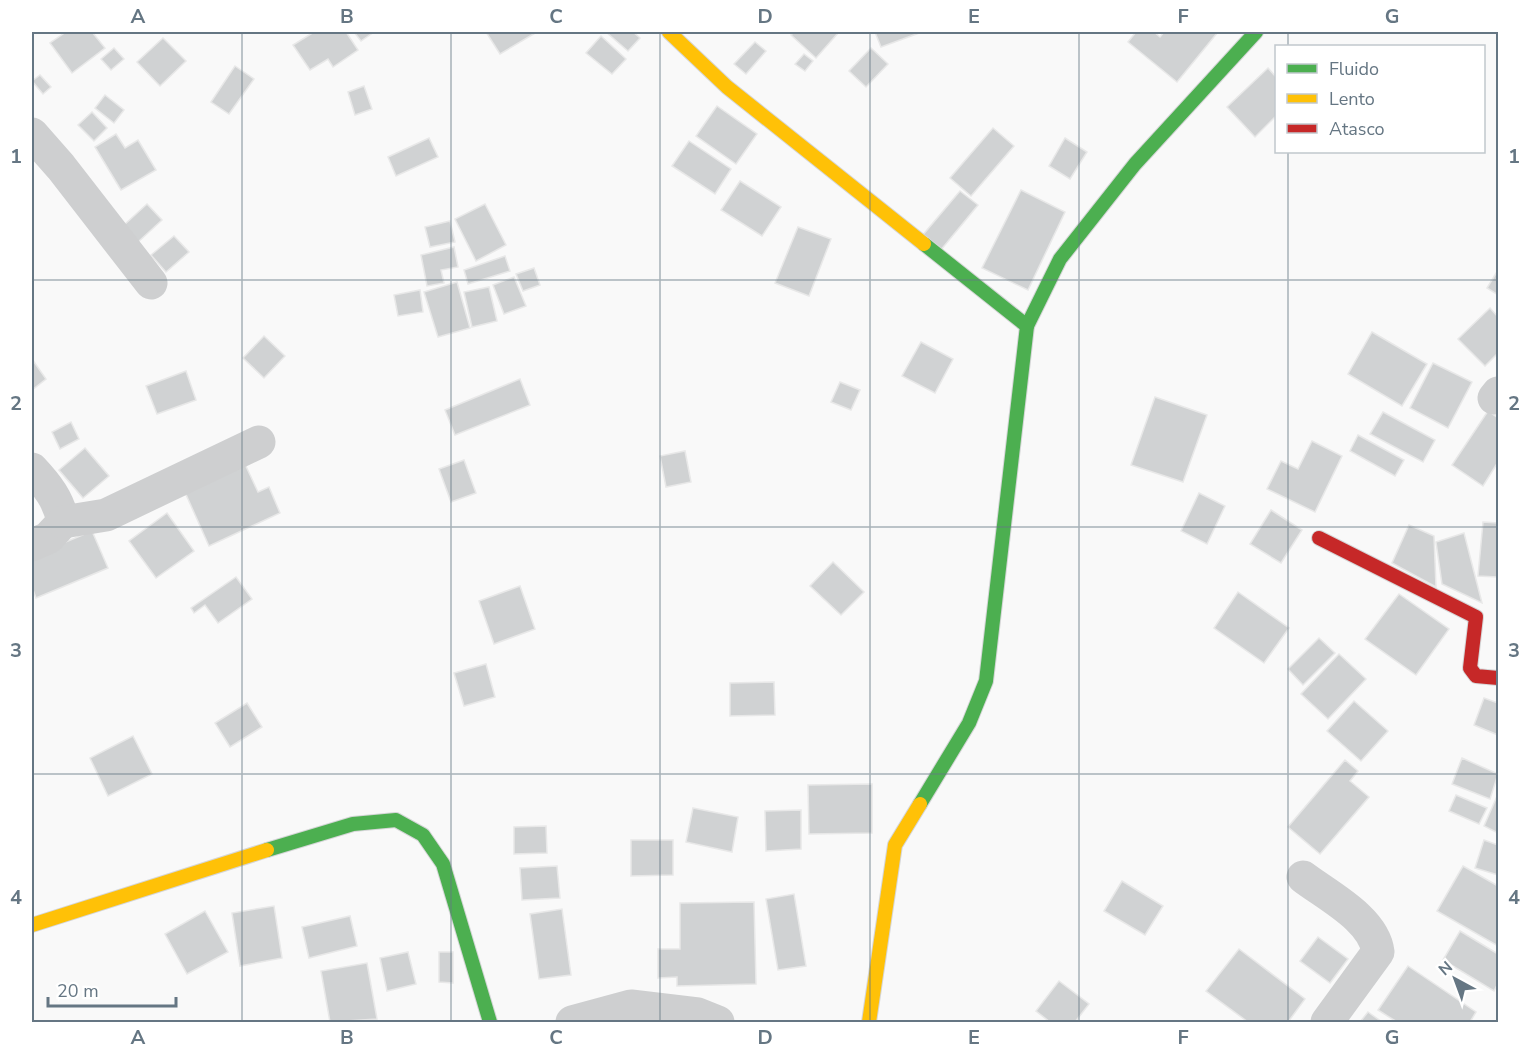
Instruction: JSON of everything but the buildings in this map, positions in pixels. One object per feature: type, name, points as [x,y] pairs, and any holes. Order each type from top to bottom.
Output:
[{"type":"street","points":[[669,32],[727,87],[1027,326]]},
{"type":"street","points":[[869,1023],[895,845],[969,723],[986,681],[1027,326],[1060,260],[1135,164],[1256,32]]},
{"type":"street","points":[[32,134],[61,167],[151,283]]},
{"type":"street","points":[[32,545],[48,538],[63,522],[106,515],[259,442]]},
{"type":"street","points":[[32,469],[45,482],[60,506],[63,522]]},
{"type":"street","points":[[1319,538],[1476,617],[1477,626],[1470,668],[1472,674],[1498,678]]},
{"type":"street","points":[[32,926],[110,898],[352,824],[396,820],[423,835],[443,864],[490,1023]]},
{"type":"street","points":[[1303,877],[1359,920],[1376,939],[1377,952],[1327,1023]]},
{"type":"street","points":[[572,1023],[631,1005],[698,1014],[717,1023]]},
{"type":"traffic: fast","points":[[1027,326],[1060,259],[1135,164],[1256,32]]},
{"type":"traffic: fast","points":[[920,804],[969,723],[986,681],[1027,326],[924,244]]},
{"type":"traffic: fast","points":[[267,850],[353,824],[396,820],[423,835],[443,864],[490,1022]]},
{"type":"traffic: slow","points":[[669,32],[727,87],[924,244]]},
{"type":"traffic: slow","points":[[869,1022],[895,845],[920,804]]},
{"type":"traffic: slow","points":[[32,925],[267,850]]},
{"type":"traffic: jam","points":[[1319,538],[1476,617],[1470,668],[1476,676],[1498,678]]}]
